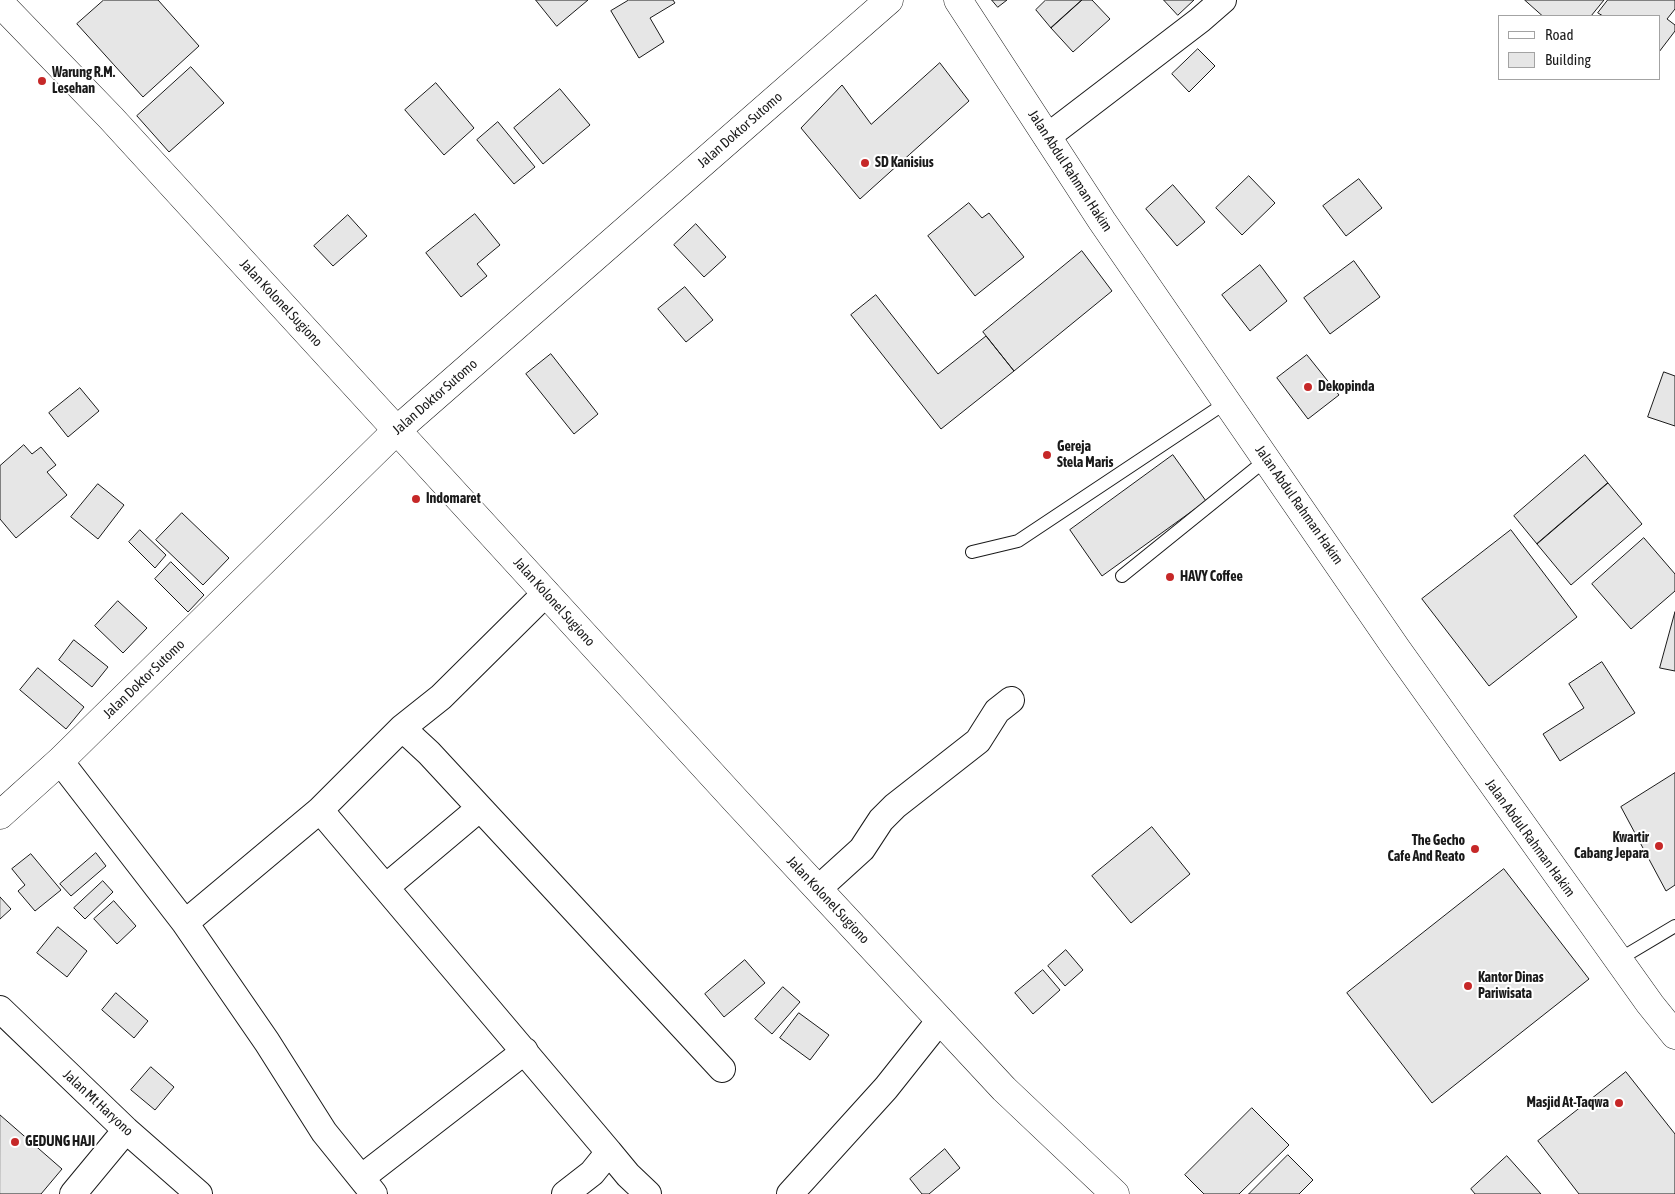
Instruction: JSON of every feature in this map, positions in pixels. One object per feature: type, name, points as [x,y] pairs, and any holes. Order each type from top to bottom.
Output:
[{"type":"street","name":"Jalan Doktor Sutomo","points":[[0,815],[60,761],[397,430],[889,0]]},
{"type":"street","name":"Jalan Abdul Rahman Hakim","points":[[958,0],[1047,137],[1464,746],[1650,1004],[1675,1035]]},
{"type":"street","points":[[1047,137],[1200,20],[1223,0]]},
{"type":"street","name":"Jalan Kolonel Sugiono","points":[[0,4],[111,118],[818,889],[1004,1089],[1115,1194]]},
{"type":"street","points":[[185,923],[320,810],[402,728],[441,697],[546,593]]},
{"type":"street","points":[[818,889],[862,849],[881,820],[896,806],[978,741],[997,711],[1011,700]]},
{"type":"street","points":[[402,728],[429,753],[722,1069]]},
{"type":"street","points":[[60,761],[185,923],[267,1042],[324,1132],[367,1186],[525,1051]]},
{"type":"street","points":[[386,887],[480,808]]},
{"type":"street","points":[[320,810],[628,1175],[648,1194]]},
{"type":"street","points":[[1650,1004],[1675,1016]]},
{"type":"street","name":"Jalan Mt Haryono","points":[[0,1009],[126,1130],[200,1194]]},
{"type":"street","points":[[790,1194],[873,1102],[940,1020]]},
{"type":"street","points":[[73,1194],[126,1130]]},
{"type":"street","points":[[565,1194],[592,1173],[609,1152]]},
{"type":"lane","points":[[972,552],[1018,541],[1227,402]]},
{"type":"lane","points":[[1122,576],[1267,459]]},
{"type":"lane","points":[[1618,960],[1675,926]]},
{"type":"building","points":[[104,0],[158,0],[199,46],[143,97],[77,24]]},
{"type":"building","points":[[536,0],[588,0],[557,26]]},
{"type":"building","points":[[629,0],[673,0],[675,3],[650,18],[664,42],[639,58],[611,11]]},
{"type":"building","points":[[992,0],[1007,0],[998,7]]},
{"type":"building","points":[[1046,0],[1082,0],[1051,28],[1036,10]]},
{"type":"building","points":[[1082,0],[1092,0],[1110,19],[1073,52],[1051,28]]},
{"type":"building","points":[[1164,0],[1194,0],[1178,15]]},
{"type":"building","points":[[1525,0],[1604,0],[1592,15],[1542,15]]},
{"type":"building","points":[[1608,0],[1675,0],[1675,9],[1667,19],[1675,25],[1675,31],[1660,51],[1660,15],[1601,15],[1598,13]]},
{"type":"building","points":[[1198,49],[1215,66],[1189,92],[1172,74]]},
{"type":"building","name":"SD Kanisius","points":[[940,63],[969,101],[860,199],[801,128],[842,85],[871,124]]},
{"type":"building","points":[[191,67],[224,103],[169,152],[137,116]]},
{"type":"building","points":[[436,83],[474,128],[444,155],[405,110]]},
{"type":"building","points":[[560,89],[590,125],[543,164],[514,128]]},
{"type":"building","points":[[498,122],[535,167],[514,184],[477,140]]},
{"type":"building","points":[[1249,176],[1275,203],[1242,235],[1216,208]]},
{"type":"building","points":[[1359,179],[1382,208],[1346,236],[1323,206]]},
{"type":"building","points":[[1173,185],[1205,222],[1177,246],[1146,209]]},
{"type":"building","points":[[969,203],[982,218],[989,213],[1024,257],[975,296],[928,236]]},
{"type":"building","points":[[475,214],[500,245],[477,264],[487,276],[461,297],[426,253]]},
{"type":"building","points":[[348,215],[367,236],[333,266],[314,246]]},
{"type":"building","points":[[696,224],[726,257],[704,277],[674,245]]},
{"type":"building","points":[[1082,251],[1112,291],[1014,371],[983,332]]},
{"type":"building","points":[[1354,261],[1380,297],[1330,334],[1304,298]]},
{"type":"building","points":[[1260,265],[1287,301],[1250,331],[1222,295]]},
{"type":"building","points":[[685,287],[713,320],[686,342],[658,309]]},
{"type":"building","points":[[876,295],[938,374],[986,336],[1014,371],[941,429],[851,315]]},
{"type":"building","points":[[551,354],[598,414],[574,434],[526,374]]},
{"type":"building","name":"Dekopinda","points":[[1307,355],[1339,395],[1308,419],[1277,378]]},
{"type":"building","points":[[1664,372],[1675,376],[1675,426],[1648,417]]},
{"type":"building","points":[[80,388],[99,411],[68,437],[49,413]]},
{"type":"building","points":[[24,445],[32,454],[41,447],[56,465],[47,472],[67,495],[16,538],[0,519],[0,466]]},
{"type":"building","points":[[1173,455],[1206,501],[1102,576],[1070,530]]},
{"type":"building","points":[[1585,455],[1608,483],[1537,544],[1514,516]]},
{"type":"building","points":[[1608,483],[1642,524],[1571,585],[1537,544]]},
{"type":"building","points":[[98,484],[124,505],[98,539],[71,517]]},
{"type":"building","points":[[182,513],[229,558],[203,585],[156,540]]},
{"type":"building","points":[[140,530],[166,555],[155,568],[129,542]]},
{"type":"building","points":[[1511,530],[1577,617],[1489,686],[1422,599]]},
{"type":"building","points":[[1644,538],[1675,574],[1675,591],[1631,629],[1592,584]]},
{"type":"building","points":[[171,562],[204,595],[188,612],[155,579]]},
{"type":"building","points":[[118,601],[147,628],[123,653],[95,626]]},
{"type":"building","points":[[1675,612],[1675,671],[1660,668]]},
{"type":"building","points":[[74,640],[108,667],[92,687],[59,660]]},
{"type":"building","points":[[1602,662],[1635,713],[1560,761],[1543,734],[1584,708],[1569,684]]},
{"type":"building","points":[[38,668],[84,707],[66,729],[20,690]]},
{"type":"building","name":"Kwartir Cabang Jepara","points":[[1675,773],[1675,885],[1666,891],[1621,807]]},
{"type":"building","points":[[1152,827],[1190,874],[1131,923],[1092,876]]},
{"type":"building","points":[[96,853],[106,866],[71,896],[60,884]]},
{"type":"building","points":[[31,854],[61,890],[35,911],[18,891],[25,885],[12,869]]},
{"type":"building","name":"Kantor Dinas Pariwisata","points":[[1504,869],[1589,979],[1432,1103],[1347,993]]},
{"type":"building","points":[[103,881],[113,892],[85,919],[74,908]]},
{"type":"building","points":[[0,897],[11,909],[0,919]]},
{"type":"building","points":[[114,901],[136,926],[117,944],[94,919]]},
{"type":"building","points":[[58,927],[87,951],[67,977],[37,953]]},
{"type":"building","points":[[1066,950],[1083,970],[1065,986],[1048,966]]},
{"type":"building","points":[[745,960],[765,983],[724,1017],[705,994]]},
{"type":"building","points":[[1043,970],[1060,990],[1033,1014],[1015,993]]},
{"type":"building","points":[[783,987],[800,1002],[772,1034],[755,1019]]},
{"type":"building","points":[[116,993],[148,1021],[134,1038],[102,1010]]},
{"type":"building","points":[[799,1013],[829,1035],[810,1060],[780,1038]]},
{"type":"building","points":[[151,1067],[174,1087],[155,1110],[131,1090]]},
{"type":"building","name":"Masjid At-Taqwa","points":[[1626,1072],[1675,1134],[1675,1194],[1579,1194],[1538,1141]]},
{"type":"building","points":[[1252,1108],[1289,1145],[1239,1194],[1204,1194],[1185,1175]]},
{"type":"building","name":"GEDUNG HAJI","points":[[0,1115],[62,1169],[41,1194],[0,1194]]},
{"type":"building","points":[[945,1149],[960,1168],[929,1194],[922,1194],[910,1179]]},
{"type":"building","points":[[1288,1155],[1313,1180],[1299,1194],[1249,1194]]},
{"type":"building","points":[[1507,1156],[1541,1194],[1475,1194],[1471,1189]]},
{"type":"place","name":"Warung R.M. Lesehan","points":[[42,81]]},
{"type":"place","name":"SD Kanisius","points":[[865,163]]},
{"type":"place","name":"Dekopinda","points":[[1308,387]]},
{"type":"place","name":"Gereja Stela Maris","points":[[1047,455]]},
{"type":"place","name":"Indomaret","points":[[416,499]]},
{"type":"place","name":"HAVY Coffee","points":[[1170,577]]},
{"type":"place","name":"Kwartir Cabang Jepara","points":[[1659,846]]},
{"type":"place","name":"The Gecho Cafe And Reato","points":[[1475,849]]},
{"type":"place","name":"Kantor Dinas Pariwisata","points":[[1468,986]]},
{"type":"place","name":"Masjid At-Taqwa","points":[[1619,1103]]},
{"type":"place","name":"GEDUNG HAJI","points":[[15,1142]]}]
